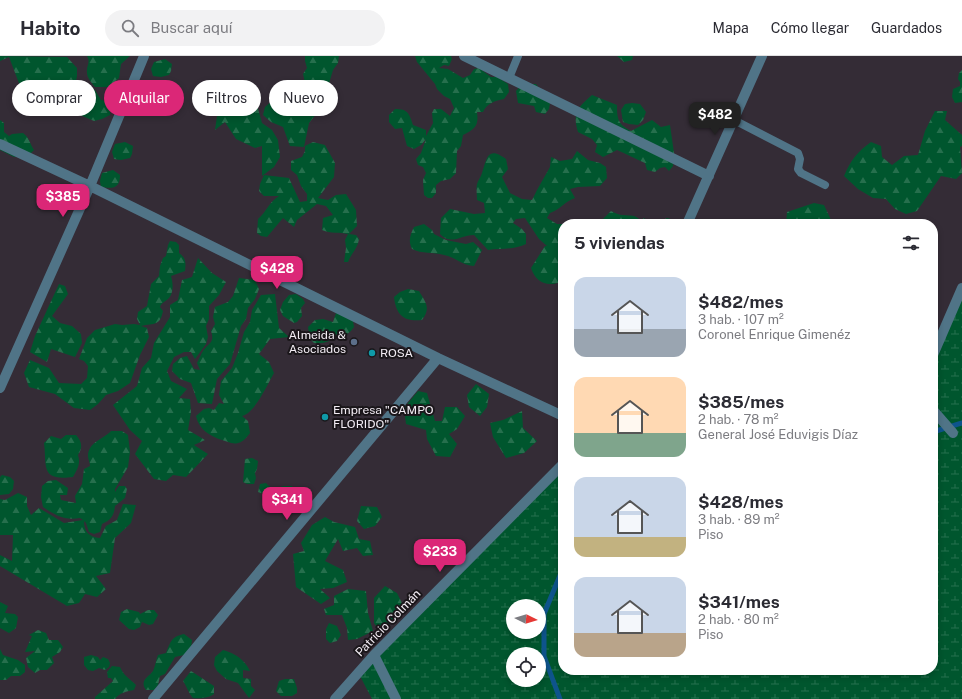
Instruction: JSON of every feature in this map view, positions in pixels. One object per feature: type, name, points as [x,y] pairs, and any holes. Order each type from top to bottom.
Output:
[{"type":"street","points":[[0,388],[90,186],[144,56]]},
{"type":"street","points":[[464,56],[709,176]]},
{"type":"street","points":[[689,219],[762,56]]},
{"type":"street","points":[[0,144],[90,186],[438,358],[558,414]]},
{"type":"street","points":[[938,344],[961,293]]},
{"type":"street","points":[[153,699],[438,358]]},
{"type":"street","points":[[938,416],[952,431]]},
{"type":"street","name":"Patricio Colmán","points":[[335,699],[374,655],[558,469]]},
{"type":"street","points":[[374,655],[396,699]]},
{"type":"lane","points":[[509,78],[518,56]]},
{"type":"lane","points":[[734,120],[798,153],[800,159],[798,169],[801,173],[825,184]]},
{"type":"green space","points":[[0,56],[67,57],[77,68],[76,80],[18,80],[9,57],[0,61]]},
{"type":"green space","points":[[87,56],[130,56],[121,64],[119,78],[117,80],[104,80],[104,87],[96,87],[96,80],[90,80],[87,75],[89,61]]},
{"type":"green space","points":[[305,56],[339,56],[338,63],[333,70],[330,80],[304,80],[303,74],[307,68]]},
{"type":"green space","points":[[415,56],[451,56],[452,59],[449,66],[444,65],[439,68],[448,69],[463,78],[470,75],[474,69],[479,68],[491,77],[497,77],[508,84],[509,92],[504,99],[489,104],[483,112],[477,112],[477,124],[471,131],[463,135],[461,146],[457,151],[456,173],[450,179],[441,181],[436,185],[436,193],[432,198],[428,198],[424,195],[423,180],[426,173],[423,167],[418,165],[416,159],[421,153],[426,139],[421,145],[414,149],[407,146],[402,128],[395,129],[389,122],[389,115],[395,109],[403,110],[409,115],[413,125],[426,130],[426,136],[433,123],[432,113],[434,109],[441,109],[450,116],[454,108],[450,99],[444,96],[437,89],[435,84],[417,62]]},
{"type":"green space","points":[[617,56],[633,56],[632,60],[624,62]]},
{"type":"green space","points":[[165,59],[172,64],[169,75],[161,77],[153,76],[151,69],[154,62]]},
{"type":"green space","points":[[962,70],[962,102],[955,103],[952,97],[953,89],[960,86],[958,79],[959,73]]},
{"type":"green space","points":[[536,84],[550,103],[549,109],[545,114],[536,112],[534,106],[518,103],[516,91],[521,85]]},
{"type":"green space","points":[[96,92],[101,100],[104,101],[104,116],[108,116],[94,121],[82,116],[96,116]]},
{"type":"green space","points":[[592,95],[617,105],[619,121],[623,126],[631,131],[652,120],[661,127],[670,125],[674,153],[673,166],[669,171],[665,167],[660,168],[655,172],[647,170],[645,163],[617,150],[603,157],[595,152],[597,145],[592,139],[578,132],[576,125],[576,115],[580,107]]},
{"type":"green space","points":[[269,104],[269,116],[315,116],[309,123],[304,147],[290,146],[283,127],[271,122],[263,115],[265,107]]},
{"type":"green space","points":[[625,104],[640,104],[646,112],[643,120],[638,125],[623,122],[621,110]]},
{"type":"green space","points":[[935,111],[947,111],[945,120],[962,135],[962,146],[960,147],[962,173],[956,179],[941,176],[917,211],[906,214],[895,209],[886,199],[873,198],[858,189],[844,176],[855,157],[871,142],[881,146],[882,157],[892,165],[904,156],[918,155],[925,131]]},
{"type":"green space","points":[[217,116],[260,116],[262,123],[272,130],[278,140],[280,157],[274,167],[262,176],[262,146],[255,148],[236,139],[225,122],[215,130]]},
{"type":"green space","points":[[0,120],[4,123],[4,132],[9,136],[12,134],[23,133],[27,136],[34,150],[30,154],[14,157],[0,150]]},
{"type":"green space","points":[[125,142],[133,146],[130,158],[121,160],[114,159],[112,152],[115,144]]},
{"type":"green space","points":[[313,142],[325,145],[335,163],[334,177],[318,198],[328,200],[336,195],[346,194],[356,210],[357,226],[349,234],[356,235],[359,239],[357,246],[348,262],[344,262],[346,248],[345,240],[348,234],[322,230],[323,218],[333,215],[326,206],[317,204],[297,220],[294,227],[283,218],[267,237],[261,236],[257,233],[258,219],[279,196],[264,196],[259,191],[264,175],[289,178],[300,202],[307,201],[307,194],[301,186],[297,175],[291,170],[291,161],[302,157],[305,151],[305,146]]},
{"type":"green space","points":[[577,151],[588,160],[600,163],[606,167],[607,178],[600,186],[570,189],[575,198],[550,213],[547,218],[558,224],[558,283],[543,283],[539,281],[533,273],[531,268],[545,246],[547,246],[539,239],[525,218],[516,219],[513,223],[522,229],[526,234],[526,244],[517,247],[488,250],[474,235],[452,240],[440,234],[441,218],[450,209],[474,214],[485,213],[484,203],[477,200],[477,183],[482,174],[487,158],[492,153],[500,155],[506,159],[508,169],[502,177],[510,193],[522,199],[532,200],[550,167],[551,157],[560,161],[572,159]]},
{"type":"green space","points":[[113,170],[120,175],[119,183],[113,188],[101,187],[100,181],[102,173]]},
{"type":"green space","points":[[814,203],[824,205],[831,219],[786,219],[787,212]]},
{"type":"green space","points":[[611,211],[620,215],[635,216],[639,219],[603,219]]},
{"type":"green space","points":[[424,224],[432,230],[434,234],[446,240],[466,244],[473,242],[482,250],[474,266],[466,265],[448,256],[420,252],[412,249],[410,243],[411,233],[414,227]]},
{"type":"green space","points":[[170,241],[176,242],[179,245],[179,253],[185,260],[185,271],[171,276],[173,284],[172,293],[160,307],[163,311],[158,322],[141,326],[147,328],[149,337],[140,355],[130,383],[118,391],[106,395],[90,410],[74,408],[55,394],[29,387],[24,373],[30,360],[49,368],[59,383],[81,384],[87,378],[88,366],[84,361],[79,359],[87,338],[95,330],[115,324],[140,325],[137,319],[138,312],[147,306],[151,284],[159,276],[160,266],[163,258],[166,256]]},
{"type":"green space","points":[[198,258],[212,273],[226,282],[219,295],[209,306],[209,319],[206,326],[208,337],[206,344],[195,359],[191,352],[184,352],[174,357],[167,371],[171,381],[187,389],[179,398],[190,399],[191,412],[188,430],[205,440],[194,445],[208,454],[186,477],[173,475],[166,481],[154,479],[135,454],[142,441],[130,430],[113,405],[137,386],[142,368],[151,358],[154,343],[170,317],[170,305],[178,300],[182,280],[192,277]]},
{"type":"green space","points":[[239,278],[255,280],[259,289],[255,299],[248,308],[246,319],[241,326],[230,364],[217,379],[212,404],[198,403],[191,383],[180,379],[172,371],[173,364],[180,358],[187,356],[194,369],[200,370],[197,363],[203,351],[212,340],[211,331],[215,324],[213,317],[215,307],[228,302],[233,296]]},
{"type":"green space","points":[[59,284],[65,286],[68,294],[52,316],[60,323],[72,326],[81,334],[82,343],[75,357],[51,349],[47,362],[30,352],[35,336]]},
{"type":"green space","points":[[408,289],[419,291],[425,302],[427,309],[422,320],[410,320],[399,313],[394,297],[400,292]]},
{"type":"green space","points":[[275,294],[279,328],[289,337],[270,339],[259,354],[269,362],[274,373],[252,410],[242,416],[248,421],[250,433],[240,442],[232,443],[209,434],[202,429],[196,416],[204,409],[209,408],[214,410],[219,403],[224,404],[219,395],[221,381],[232,368],[244,332],[250,322],[252,310],[261,295]]},
{"type":"green space","points":[[296,294],[303,299],[305,303],[301,308],[302,316],[297,322],[294,323],[283,316],[280,310],[283,302],[289,295]]},
{"type":"green space","points":[[962,296],[962,699],[372,699],[360,676],[558,465],[558,675],[938,675],[938,342]]},
{"type":"green space","points":[[336,313],[352,315],[354,327],[347,334],[337,334],[327,342],[314,343],[310,339],[308,327],[315,320],[323,319],[333,322]]},
{"type":"green space","points":[[476,384],[489,394],[487,407],[480,416],[469,407],[467,395]]},
{"type":"green space","points":[[418,391],[427,393],[435,421],[442,421],[445,407],[457,407],[465,416],[457,429],[449,434],[457,444],[450,457],[436,456],[427,439],[426,430],[406,424],[404,408]]},
{"type":"green space","points":[[522,411],[523,428],[537,441],[524,453],[506,458],[493,437],[490,423],[503,420]]},
{"type":"green space","points":[[111,431],[122,431],[128,435],[130,452],[128,467],[115,489],[115,492],[119,486],[125,486],[127,489],[125,498],[115,506],[113,515],[108,521],[102,524],[100,532],[94,534],[89,532],[84,521],[86,531],[90,535],[100,538],[106,526],[117,520],[123,504],[136,505],[131,523],[115,538],[110,573],[96,576],[106,589],[97,597],[85,594],[79,603],[67,606],[0,566],[0,555],[12,561],[13,535],[0,535],[0,499],[5,500],[18,493],[27,497],[27,506],[31,515],[39,508],[64,523],[83,520],[80,518],[70,519],[60,517],[43,507],[41,497],[42,486],[48,481],[56,480],[68,488],[67,495],[60,495],[61,500],[76,503],[75,496],[82,484],[84,469],[90,466],[88,457],[89,451],[93,444]]},
{"type":"green space","points":[[66,435],[76,435],[81,442],[81,449],[78,455],[78,467],[73,477],[55,477],[47,470],[44,443],[51,436],[61,439]]},
{"type":"green space","points":[[252,458],[258,461],[255,473],[256,478],[254,484],[247,484],[243,482],[245,459]]},
{"type":"green space","points":[[2,475],[10,477],[14,481],[13,489],[9,494],[0,495],[0,477]]},
{"type":"green space","points":[[266,483],[273,490],[283,486],[292,486],[294,492],[292,499],[288,502],[290,508],[287,514],[281,512],[278,506],[268,500],[263,494],[258,492],[260,484]]},
{"type":"green space","points":[[361,506],[377,507],[382,517],[375,526],[364,529],[357,521]]},
{"type":"green space","points":[[325,517],[334,522],[355,527],[359,539],[370,541],[373,555],[363,556],[357,548],[343,551],[338,539],[325,561],[343,570],[347,582],[333,588],[320,589],[330,598],[321,604],[296,587],[293,554],[304,551],[301,543],[312,525]]},
{"type":"green space","points":[[385,586],[397,593],[403,605],[394,620],[380,632],[374,623],[374,598]]},
{"type":"green space","points":[[348,589],[366,591],[368,613],[373,631],[357,639],[348,640],[347,628],[342,615],[326,615],[324,609],[334,605],[334,596]]},
{"type":"green space","points":[[0,602],[8,606],[5,613],[15,614],[18,617],[16,628],[9,633],[0,628]]},
{"type":"green space","points":[[127,609],[139,612],[140,614],[148,610],[154,610],[158,615],[153,624],[149,625],[142,622],[140,627],[134,630],[129,629],[119,620],[121,612]]},
{"type":"green space","points":[[329,623],[337,626],[341,635],[337,641],[330,643],[326,639],[326,629]]},
{"type":"green space","points":[[38,630],[46,633],[49,640],[58,640],[63,647],[60,652],[52,657],[54,663],[47,670],[40,670],[35,673],[28,667],[26,658],[35,651],[25,652],[32,636],[29,635]]},
{"type":"green space","points":[[184,634],[192,640],[191,648],[184,655],[175,657],[165,674],[160,676],[158,685],[154,690],[146,690],[144,687],[144,681],[153,671],[158,655],[166,653],[172,640]]},
{"type":"green space","points":[[0,649],[3,655],[18,660],[25,665],[25,672],[20,676],[11,676],[6,680],[0,680]]},
{"type":"green space","points":[[223,650],[232,653],[239,658],[245,663],[250,671],[243,670],[243,678],[251,679],[251,686],[255,690],[249,698],[238,683],[226,679],[217,671],[214,665],[215,657]]},
{"type":"green space","points":[[91,655],[98,657],[100,660],[103,657],[108,659],[110,663],[109,667],[105,670],[99,668],[93,671],[88,670],[84,665],[84,657]]},
{"type":"green space","points":[[112,666],[120,667],[125,675],[136,685],[134,690],[121,694],[115,699],[95,699],[95,697],[113,681],[111,678],[108,678],[107,672]]},
{"type":"green space","points":[[191,671],[214,686],[214,694],[204,698],[193,698],[183,681]]},
{"type":"green space","points":[[294,679],[297,693],[292,696],[281,696],[276,691],[279,681]]},
{"type":"waterway","points":[[938,430],[962,423]]},
{"type":"waterway","points":[[558,580],[544,614],[544,656],[560,699]]},
{"type":"place","name":"Almeida & Asociados","points":[[354,342]]},
{"type":"place","name":"ROSA","points":[[372,353]]},
{"type":"place","name":"Empresa \"CAMPO FLORIDO\"","points":[[325,417]]}]
